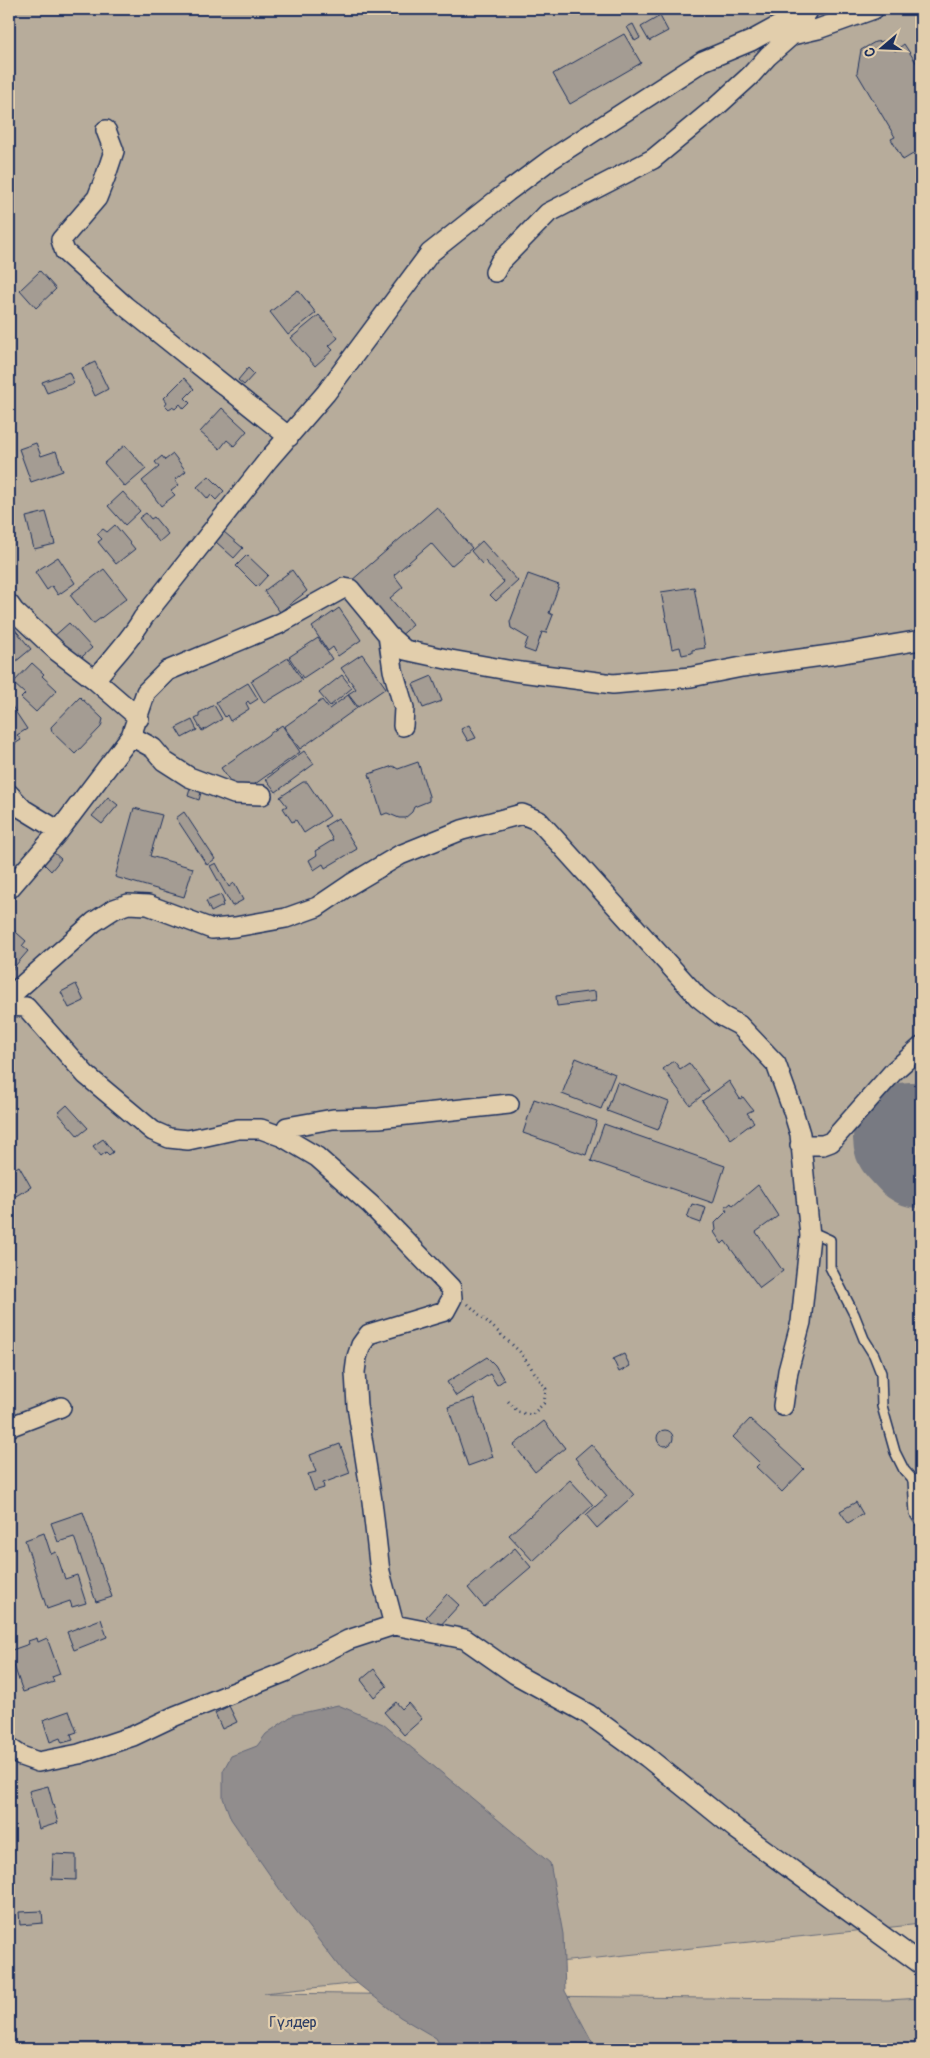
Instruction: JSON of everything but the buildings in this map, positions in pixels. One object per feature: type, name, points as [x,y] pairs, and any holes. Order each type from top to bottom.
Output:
[{"type":"street","points":[[494,272],[500,262],[548,213],[653,159],[716,107],[792,35],[810,9]]},
{"type":"street","points":[[95,680],[110,660],[132,637],[143,618],[268,460],[343,371],[430,253],[550,160],[703,61],[751,40],[810,9]]},
{"type":"street","points":[[792,35],[818,29],[874,9]]},
{"type":"street","points":[[106,130],[114,151],[111,164],[97,198],[61,240],[65,252],[125,306],[289,437]]},
{"type":"street","points":[[9,889],[59,831],[131,736],[139,718],[146,692],[167,671],[279,624],[344,588],[350,589],[388,635],[405,650],[532,674],[613,684],[691,677],[742,667],[921,640]]},
{"type":"street","points":[[9,604],[14,611],[58,652],[95,680],[139,718]]},
{"type":"street","points":[[388,635],[393,670],[404,708],[403,726]]},
{"type":"street","points":[[131,736],[153,748],[164,761],[189,777],[234,794],[262,795]]},
{"type":"street","points":[[9,794],[23,809],[59,831]]},
{"type":"street","points":[[9,997],[94,922],[114,909],[128,904],[148,905],[212,929],[286,918],[317,908],[351,884],[400,855],[462,830],[522,814],[539,822],[698,997],[722,1016],[739,1025],[776,1064],[800,1134],[810,1231],[801,1322],[788,1371],[783,1406]]},
{"type":"street","points":[[9,1006],[26,1007],[86,1075],[153,1131],[169,1138],[188,1140],[238,1129],[261,1129],[283,1136],[317,1157],[371,1205],[451,1288],[452,1298],[445,1311],[369,1334],[361,1345],[357,1357],[355,1372],[357,1406],[372,1501],[380,1572],[394,1625]]},
{"type":"street","points":[[800,1145],[823,1145],[831,1142],[894,1071],[921,1047]]},
{"type":"street","points":[[283,1136],[287,1127],[333,1119],[378,1118],[509,1104]]},
{"type":"street","points":[[9,1427],[61,1407]]},
{"type":"street","points":[[9,1748],[21,1756],[38,1762],[79,1754],[133,1736],[175,1716],[285,1672],[348,1640],[394,1625],[465,1639],[515,1674],[588,1714],[647,1757],[736,1829],[921,1964]]},
{"type":"lane","points":[[810,1231],[830,1240],[830,1267],[881,1373],[882,1406],[895,1452],[904,1470],[914,1480],[915,1514],[921,1523]]},
{"type":"path","points":[[451,1288],[520,1352],[546,1389],[544,1403],[532,1414],[518,1412],[508,1401]]},
{"type":"green space","name":"Гүлдер","points":[[9,9],[921,9],[921,1924],[264,1993],[888,2000],[921,1998],[921,2049],[9,2049]]},
{"type":"shaded area","points":[[338,1705],[383,1724],[550,1863],[563,1934],[565,1991],[596,2049],[442,2049],[436,2038],[400,2017],[344,1973],[283,1894],[231,1819],[223,1798],[223,1771],[231,1756],[257,1746],[266,1734],[293,1715]]},
{"type":"runway","points":[[910,1139],[921,1151]]}]
